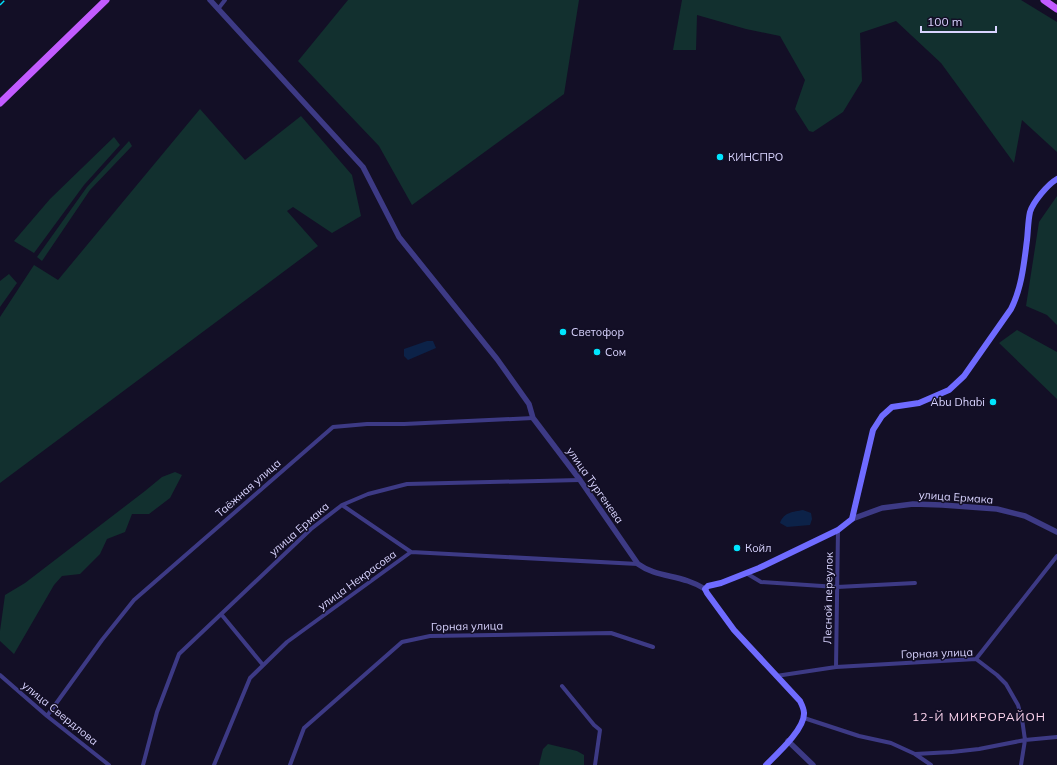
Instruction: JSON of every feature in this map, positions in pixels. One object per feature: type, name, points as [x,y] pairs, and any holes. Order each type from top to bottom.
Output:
[{"type":"main road","points":[[0,103],[106,0]]},
{"type":"main road","points":[[1044,0],[1057,9]]},
{"type":"main road","points":[[766,765],[800,726],[804,718],[805,711],[800,701],[734,630],[706,593],[705,589],[708,586],[721,583],[746,573],[838,530],[852,519],[873,430],[882,416],[892,407],[919,403],[949,390],[964,376],[1012,309],[1017,298],[1024,262],[1030,211],[1036,200],[1057,179]]},
{"type":"street","name":"улица Тургенева","points":[[210,0],[364,167],[399,237],[497,359],[529,404],[533,418],[580,480],[638,564],[656,573],[689,581],[705,589]]},
{"type":"street","points":[[218,8],[225,0]]},
{"type":"street","name":"Таёжная улица","points":[[46,716],[102,640],[134,600],[333,426],[533,418]]},
{"type":"street","name":"улица Ермака","points":[[143,765],[156,712],[179,654],[311,529],[342,505],[368,494],[407,484],[580,480]]},
{"type":"street","name":"улица Ермака","points":[[852,519],[882,508],[913,504],[942,505],[997,509],[1025,516],[1057,532]]},
{"type":"street","points":[[342,505],[411,552]]},
{"type":"street","name":"Лесной переулок","points":[[836,667],[838,530]]},
{"type":"street","name":"улица Некрасова","points":[[214,765],[250,678],[287,642],[411,552],[638,564]]},
{"type":"street","points":[[976,659],[1057,556]]},
{"type":"street","points":[[746,573],[761,582],[837,587],[915,583]]},
{"type":"street","points":[[221,614],[263,665]]},
{"type":"street","name":"Горная улица","points":[[290,765],[304,728],[402,642],[430,636],[611,633],[653,648]]},
{"type":"street","name":"Горная улица","points":[[776,676],[836,667],[976,659],[997,675],[1010,690],[1018,705],[1025,740],[1021,765]]},
{"type":"street","name":"улица Свердлова","points":[[0,675],[46,716],[109,765]]},
{"type":"street","points":[[562,686],[594,725],[600,730],[595,765]]},
{"type":"street","points":[[804,718],[859,736],[891,744],[915,754],[930,765]]},
{"type":"street","points":[[915,754],[979,749],[1025,740],[1057,737]]},
{"type":"street","points":[[788,741],[813,765]]},
{"type":"green space","points":[[348,0],[579,0],[564,94],[412,205],[379,146],[298,61]]},
{"type":"green space","points":[[682,0],[1021,0],[1057,22],[1057,152],[1022,120],[1014,163],[941,63],[896,21],[860,33],[862,81],[843,112],[813,132],[809,131],[795,109],[805,80],[780,36],[746,29],[697,15],[696,50],[673,50]]},
{"type":"green space","points":[[200,109],[245,160],[301,116],[352,175],[361,216],[332,233],[293,207],[287,211],[318,246],[0,483],[0,317],[34,265],[58,280]]},
{"type":"green space","points":[[114,137],[120,145],[84,185],[34,253],[14,241],[50,199]]},
{"type":"green space","points":[[129,141],[132,146],[90,190],[42,261],[37,257],[87,187]]},
{"type":"green space","points":[[1057,196],[1057,325],[1047,315],[1026,306],[1039,222]]},
{"type":"green space","points":[[9,274],[17,283],[0,307],[0,281]]},
{"type":"green space","points":[[1017,330],[1057,352],[1057,399],[999,343]]},
{"type":"green space","points":[[175,472],[182,475],[170,498],[149,514],[132,514],[125,532],[107,539],[100,554],[80,574],[62,576],[54,585],[14,654],[0,641],[5,595],[25,583],[162,477]]},
{"type":"green space","points":[[548,744],[577,751],[584,755],[584,765],[539,765],[543,749]]},
{"type":"water","points":[[427,341],[433,341],[436,348],[408,360],[404,356],[404,349]]},
{"type":"water","points":[[803,510],[811,513],[812,519],[810,525],[787,527],[780,523],[786,515]]},
{"type":"railway","points":[[0,5],[5,0]]},
{"type":"place","name":"КИНСПРО","points":[[720,157]]},
{"type":"place","name":"Светофор","points":[[563,332]]},
{"type":"place","name":"Сом","points":[[597,352]]},
{"type":"place","name":"Abu Dhabi","points":[[993,402]]},
{"type":"place","name":"Койл","points":[[737,548]]},
{"type":"district","name":"12-Й МИКРОРАЙОН","points":[[979,716]]}]
